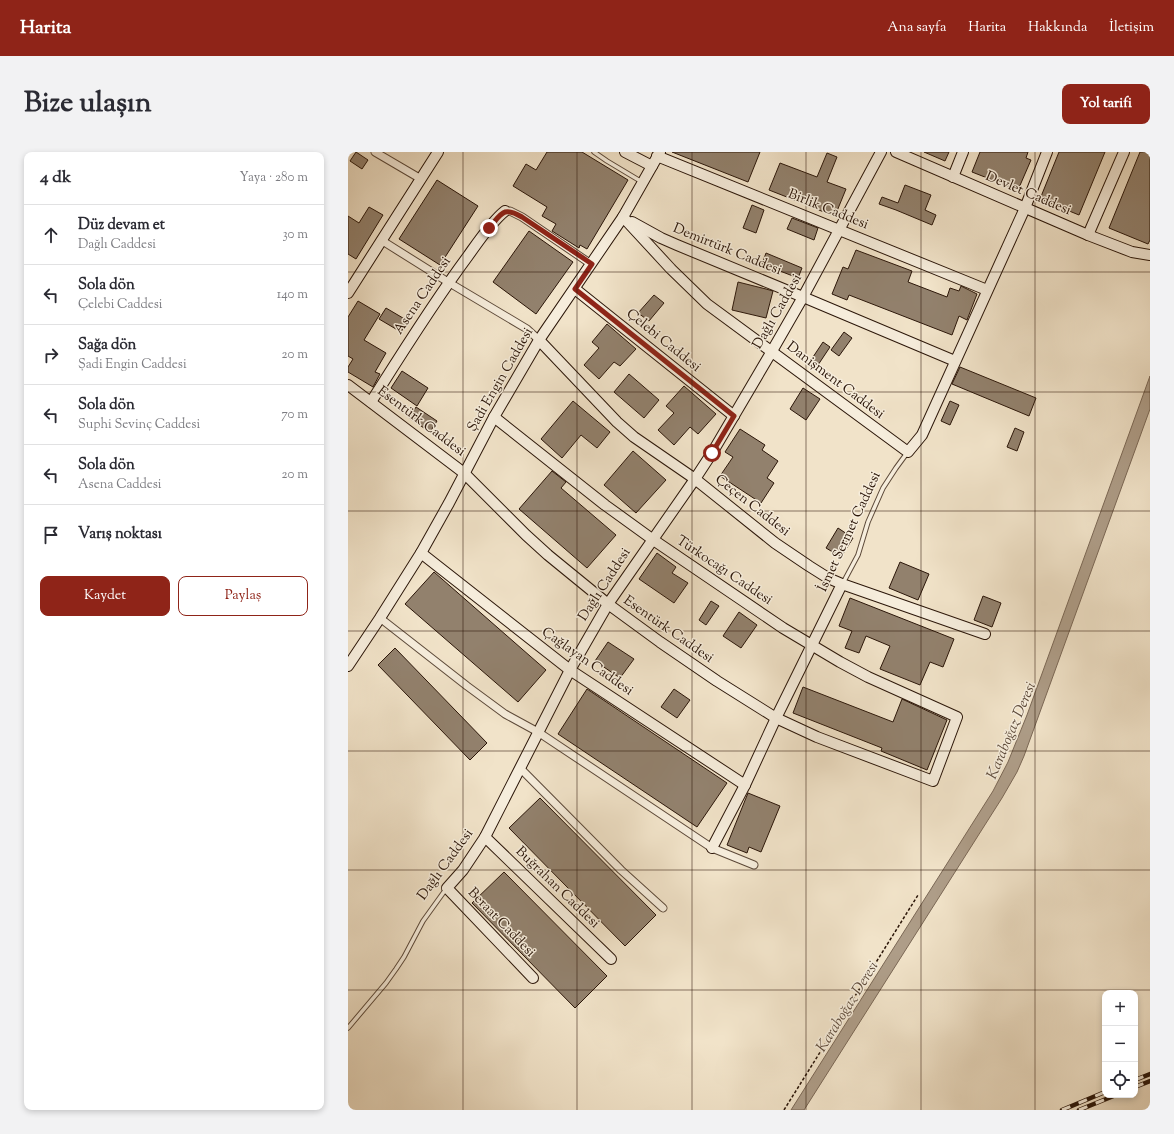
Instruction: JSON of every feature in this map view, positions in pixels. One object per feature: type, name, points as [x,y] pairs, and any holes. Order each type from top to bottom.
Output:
[{"type":"street","points":[[375,152],[421,179]]},
{"type":"street","points":[[348,293],[438,152]]},
{"type":"street","points":[[625,152],[652,166]]},
{"type":"street","name":"Dağlı Caddesi","points":[[447,888],[463,870],[485,837],[570,670],[608,604],[695,478],[734,416],[803,297],[881,152]]},
{"type":"street","name":"Devlet Caddesi","points":[[896,152],[1088,235],[1132,252],[1150,255]]},
{"type":"street","points":[[953,177],[964,152]]},
{"type":"street","name":"İsmet Sermet Caddesi","points":[[908,452],[922,435],[1025,208],[1047,152]]},
{"type":"street","points":[[1088,235],[1124,152]]},
{"type":"street","name":"Şadi Engin Caddesi","points":[[348,666],[421,552],[494,417],[539,340],[623,217],[659,154]]},
{"type":"street","name":"Birlik Caddesi","points":[[659,154],[839,230],[987,290]]},
{"type":"street","points":[[505,211],[510,211],[522,217],[592,264]]},
{"type":"street","name":"Asena Caddesi","points":[[371,402],[448,282],[500,215],[505,211]]},
{"type":"street","name":"Demirtürk Caddesi","points":[[623,217],[677,245],[955,361]]},
{"type":"street","name":"Danişment Caddesi","points":[[623,217],[671,269],[707,304],[908,452]]},
{"type":"street","points":[[381,240],[527,329],[539,340]]},
{"type":"street","name":"Çelebi Caddesi","points":[[575,289],[734,416]]},
{"type":"street","name":"Çeçen Caddesi","points":[[539,340],[617,422],[634,437],[695,478],[775,543],[809,566],[828,578],[842,584],[985,634]]},
{"type":"street","name":"Esentürk Caddesi","points":[[348,385],[464,473],[553,559],[608,604],[717,681],[776,718],[818,737],[933,781]]},
{"type":"street","name":"Türkocağı Caddesi","points":[[494,417],[605,505],[652,539],[783,628],[811,646],[868,677],[957,717],[933,781]]},
{"type":"street","name":"Çağlayan Caddesi","points":[[421,552],[570,670],[745,785]]},
{"type":"street","name":"İsmet Sermet Caddesi","points":[[712,848],[745,785],[776,718],[842,584]]},
{"type":"street","points":[[380,618],[505,714],[538,732],[712,848],[754,865]]},
{"type":"street","points":[[520,768],[621,870],[663,908]]},
{"type":"street","name":"Buğrahan Caddesi","points":[[485,837],[611,960]]},
{"type":"street","name":"Beraat Caddesi","points":[[447,888],[534,978]]},
{"type":"lane","points":[[594,152],[643,183]]},
{"type":"lane","name":"İsmet Sermet Caddesi","points":[[842,584],[858,555],[868,522],[883,488],[908,452]]},
{"type":"lane","name":"Dağlı Caddesi","points":[[348,1028],[396,969],[423,921],[447,888]]},
{"type":"path","points":[[784,1110],[918,895]]},
{"type":"shaded area","points":[[1150,376],[1150,409],[1017,772],[804,1110],[791,1110],[993,791],[1008,762],[1027,715]]},
{"type":"building","points":[[356,152],[368,160],[362,169],[350,161]]},
{"type":"building","points":[[547,152],[582,152],[628,180],[587,249],[580,245],[579,248],[552,231],[556,224],[542,216],[547,207],[513,186],[526,164],[536,170]]},
{"type":"building","points":[[672,152],[760,152],[748,182]]},
{"type":"building","points":[[924,152],[949,152],[945,161]]},
{"type":"building","points":[[980,152],[1028,152],[1026,158],[1031,160],[1018,190],[972,172]]},
{"type":"building","points":[[1059,152],[1105,152],[1079,215],[1040,199]]},
{"type":"building","points":[[1140,152],[1150,152],[1150,240],[1148,244],[1109,228]]},
{"type":"building","points":[[827,153],[837,157],[827,182],[846,189],[835,216],[816,209],[819,202],[800,195],[797,201],[769,190],[780,163],[817,177]]},
{"type":"building","points":[[437,180],[478,206],[440,265],[399,239]]},
{"type":"building","points":[[905,185],[931,195],[925,210],[936,215],[932,225],[879,204],[882,197],[898,203]]},
{"type":"building","points":[[752,205],[764,210],[756,233],[743,228]]},
{"type":"building","points":[[369,207],[383,215],[356,259],[348,254],[348,216],[359,223]]},
{"type":"building","points":[[792,218],[818,228],[814,240],[787,229]]},
{"type":"building","points":[[529,231],[573,262],[536,314],[493,282]]},
{"type":"building","points":[[856,250],[912,271],[908,282],[947,297],[950,288],[959,291],[961,286],[977,294],[967,320],[959,316],[952,335],[849,295],[847,300],[832,294],[843,267],[848,269]]},
{"type":"building","points":[[766,253],[802,268],[798,278],[762,264]]},
{"type":"building","points":[[738,282],[773,291],[766,318],[732,310]]},
{"type":"building","points":[[654,295],[664,303],[649,321],[638,313]]},
{"type":"building","points":[[358,301],[380,314],[364,340],[386,353],[375,372],[380,374],[373,387],[348,372],[348,367],[353,359],[348,356],[348,317]]},
{"type":"building","points":[[386,308],[408,321],[401,332],[379,319]]},
{"type":"building","points":[[607,324],[636,349],[620,366],[614,362],[599,379],[584,365],[599,348],[592,342]]},
{"type":"building","points":[[844,332],[852,338],[839,356],[831,350]]},
{"type":"building","points":[[823,342],[830,347],[818,365],[811,360]]},
{"type":"building","points":[[960,367],[1036,398],[1029,416],[952,384]]},
{"type":"building","points":[[402,371],[428,388],[417,406],[391,388]]},
{"type":"building","points":[[629,374],[659,400],[644,418],[614,392]]},
{"type":"building","points":[[684,386],[716,414],[698,434],[690,427],[674,445],[658,430],[674,413],[666,406]]},
{"type":"building","points":[[803,388],[820,399],[806,420],[790,409]]},
{"type":"building","points":[[573,401],[610,432],[597,448],[581,435],[562,458],[541,439]]},
{"type":"building","points":[[950,401],[959,405],[950,425],[941,421]]},
{"type":"building","points":[[416,407],[437,421],[430,432],[409,418]]},
{"type":"building","points":[[1015,428],[1024,432],[1017,451],[1007,447]]},
{"type":"building","points":[[740,429],[765,445],[762,450],[778,461],[767,478],[774,483],[761,503],[720,476],[733,457],[725,452]]},
{"type":"building","points":[[633,451],[666,480],[636,513],[604,485]]},
{"type":"building","points":[[552,471],[566,482],[561,488],[616,535],[587,568],[519,509]]},
{"type":"building","points":[[838,528],[853,538],[841,557],[826,548]]},
{"type":"building","points":[[657,553],[676,567],[672,573],[688,583],[674,603],[639,579]]},
{"type":"building","points":[[900,562],[929,574],[918,600],[889,588]]},
{"type":"building","points":[[434,572],[546,670],[518,702],[405,604]]},
{"type":"building","points":[[983,596],[1001,603],[992,627],[974,620]]},
{"type":"building","points":[[850,598],[954,639],[943,667],[930,662],[920,685],[880,669],[890,646],[866,636],[859,653],[845,648],[852,631],[839,626]]},
{"type":"building","points":[[711,601],[719,606],[706,625],[699,620]]},
{"type":"building","points":[[739,612],[757,625],[741,648],[723,636]]},
{"type":"building","points":[[608,642],[634,659],[620,678],[595,661]]},
{"type":"building","points":[[395,648],[487,743],[470,760],[378,665]]},
{"type":"building","points":[[803,687],[893,722],[902,699],[947,720],[927,770],[881,751],[882,748],[793,713]]},
{"type":"building","points":[[587,689],[727,783],[697,827],[558,734]]},
{"type":"building","points":[[674,689],[690,700],[677,718],[661,707]]},
{"type":"building","points":[[748,793],[780,806],[761,852],[749,847],[747,853],[727,845]]},
{"type":"building","points":[[540,798],[656,915],[625,946],[509,828]]},
{"type":"building","points":[[504,872],[607,976],[575,1008],[472,903]]},
{"type":"railway","points":[[1138,1079],[1150,1074]]},
{"type":"railway","points":[[1138,1086],[1150,1081]]},
{"type":"railway","points":[[1062,1110],[1102,1093]]},
{"type":"railway","points":[[1079,1110],[1109,1098]]},
{"type":"route","points":[[489,228],[500,215],[505,211],[510,211],[522,217],[592,264],[575,289],[734,416],[712,453]]},
{"type":"water label","name":"Karaboğaz Deresi","points":[[1012,731]]},
{"type":"water label","name":"Karaboğaz Deresi","points":[[848,1007]]}]
